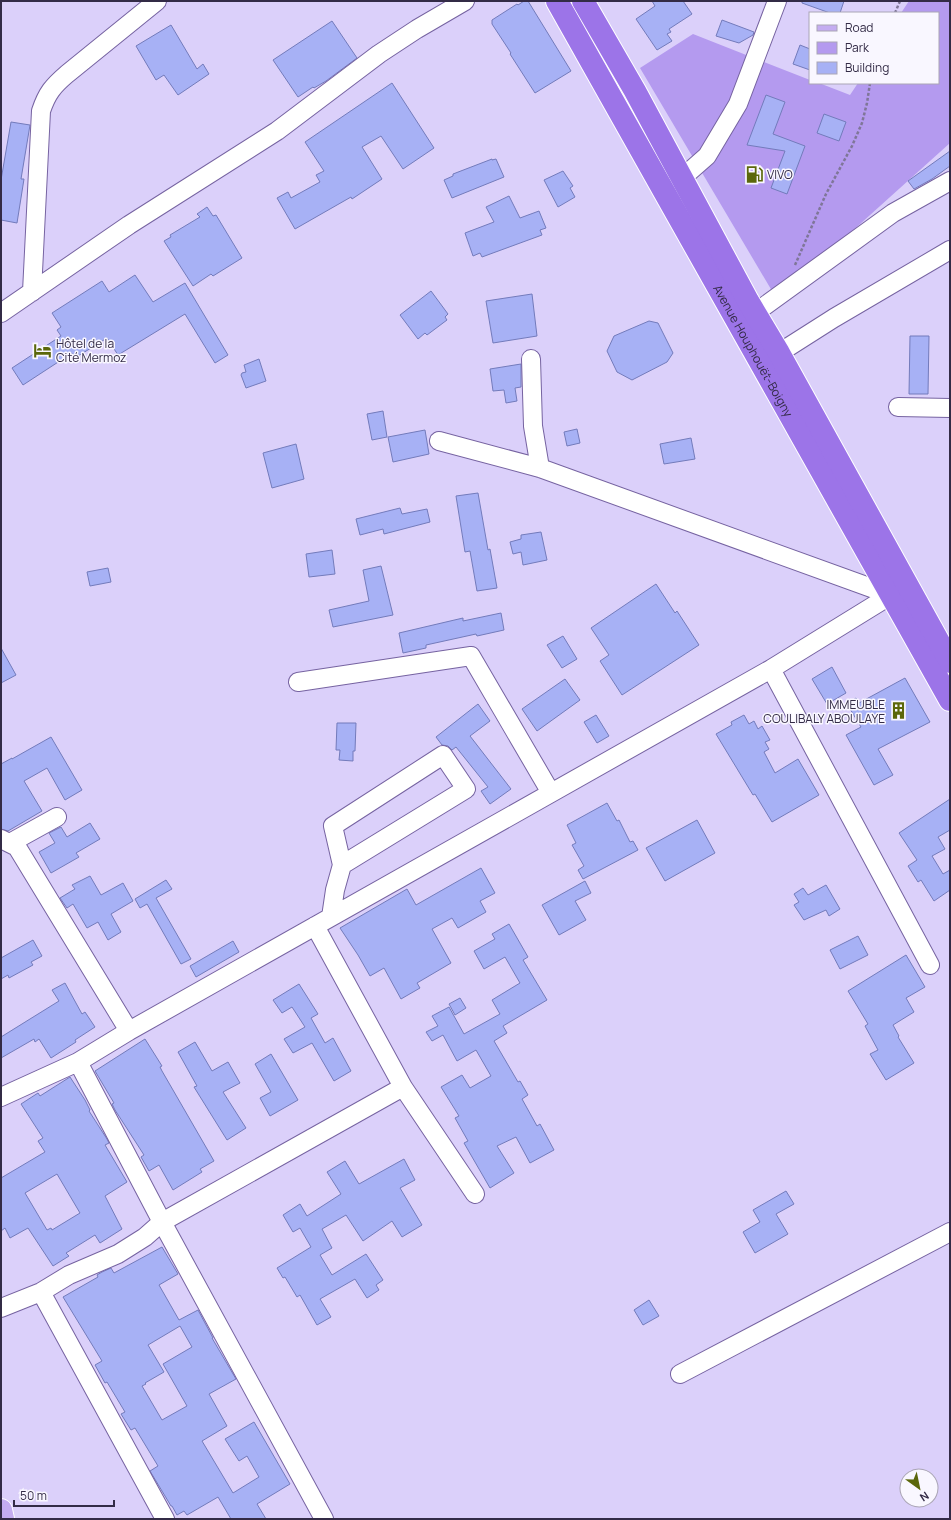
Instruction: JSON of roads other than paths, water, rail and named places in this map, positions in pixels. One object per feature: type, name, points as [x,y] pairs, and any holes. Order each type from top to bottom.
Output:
[{"type":"highway","name":"Avenue Houphouët-Boigny","points":[[557,1],[950,700]]},
{"type":"highway","name":"Avenue Houphouët-Boigny","points":[[583,1],[635,91],[755,313],[779,353],[950,662]]},
{"type":"main road","points":[[1,1510],[3,1519]]},
{"type":"street","points":[[32,292],[41,111],[45,97],[53,86],[157,1]]},
{"type":"street","points":[[1,313],[129,225],[277,131],[379,54],[417,29],[465,1]]},
{"type":"street","points":[[663,190],[682,178],[707,156],[738,104],[777,1]]},
{"type":"street","points":[[755,313],[893,213],[950,181]]},
{"type":"street","points":[[779,353],[834,318],[950,250]]},
{"type":"street","points":[[531,359],[533,426],[540,468]]},
{"type":"street","points":[[898,407],[950,408]]},
{"type":"street","points":[[438,441],[540,468],[891,595]]},
{"type":"street","points":[[1,1097],[78,1062],[129,1031],[771,669],[891,595]]},
{"type":"street","points":[[298,682],[471,656],[551,793]]},
{"type":"street","points":[[771,669],[930,965]]},
{"type":"street","points":[[331,917],[335,890],[342,865],[333,826],[444,755],[466,789],[342,865]]},
{"type":"street","points":[[5,841],[57,817]]},
{"type":"street","points":[[5,841],[17,846],[129,1031]]},
{"type":"street","points":[[315,926],[403,1087],[475,1194]]},
{"type":"street","points":[[78,1062],[162,1222],[324,1519]]},
{"type":"street","points":[[1,1308],[41,1292],[69,1274],[118,1254],[145,1237],[162,1222],[403,1087]]},
{"type":"street","points":[[680,1374],[950,1232]]},
{"type":"street","points":[[41,1292],[165,1519]]},
{"type":"place","name":"VIVO","points":[[754,174]]},
{"type":"place","name":"Hôtel de la Cité Mermoz","points":[[43,350]]},
{"type":"place","name":"IMMEUBLE COULIBALY ABOULAYE","points":[[898,711]]}]
